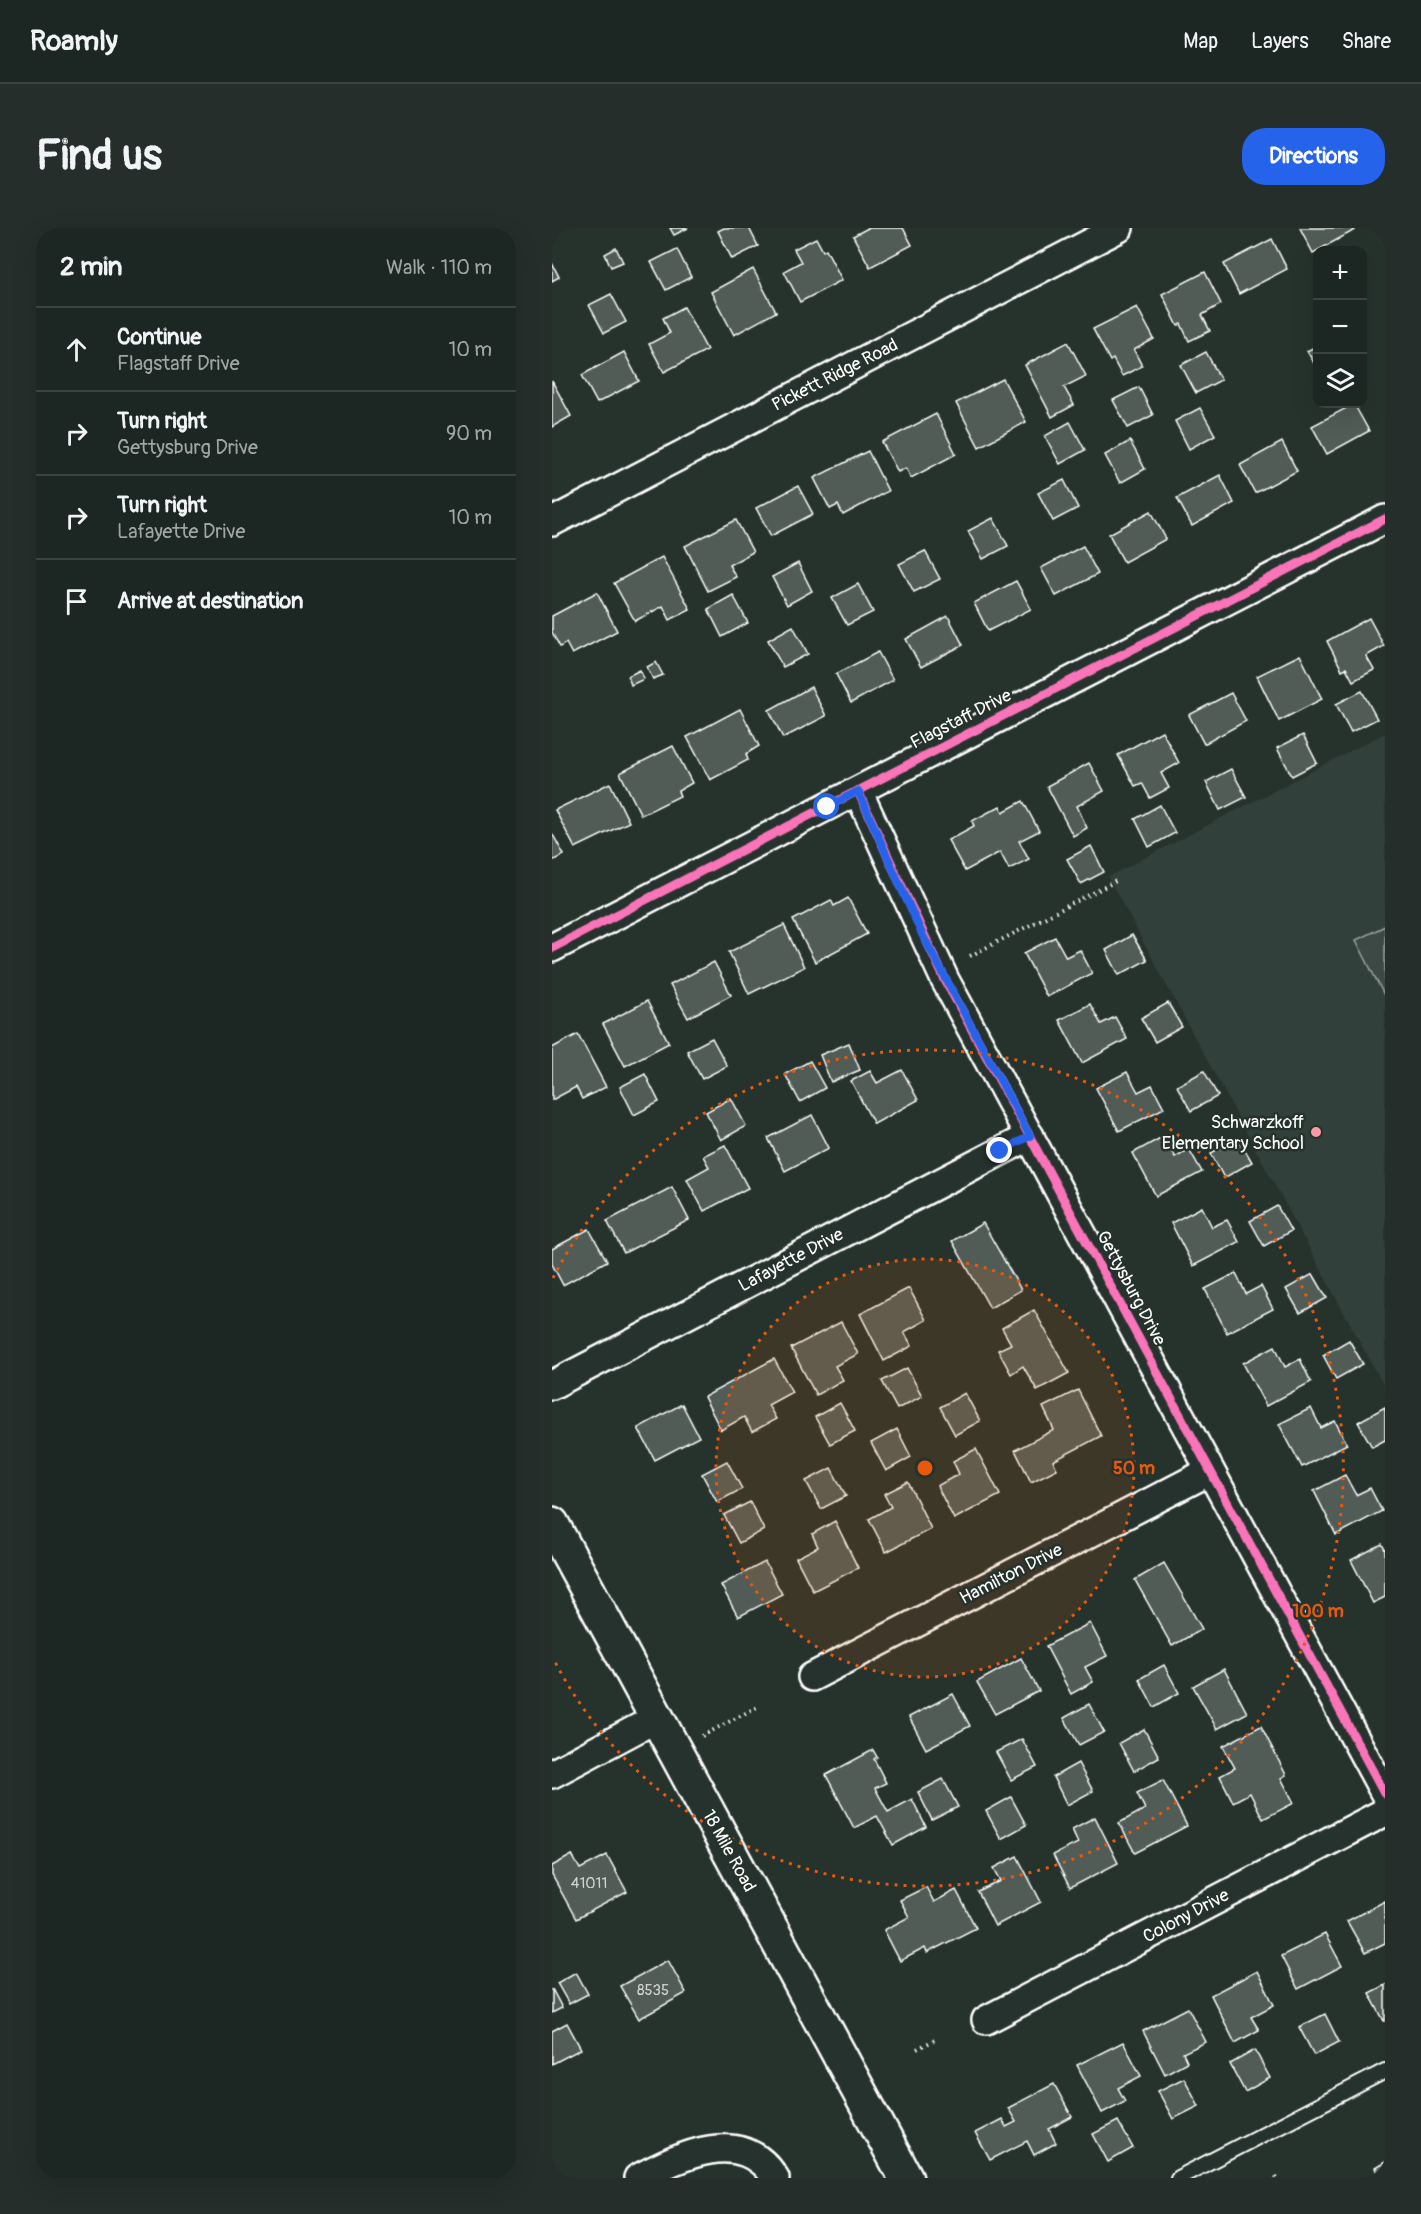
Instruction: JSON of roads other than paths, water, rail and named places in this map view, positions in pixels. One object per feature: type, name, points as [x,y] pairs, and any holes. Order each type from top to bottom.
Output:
[{"type":"street","name":"Pickett Ridge Road","points":[[552,522],[1119,228]]},
{"type":"street","name":"Flagstaff Drive","points":[[552,948],[1385,519]]},
{"type":"street","name":"Gettysburg Drive","points":[[858,791],[945,980],[1385,1794]]},
{"type":"street","name":"Lafayette Drive","points":[[552,1385],[1030,1136]]},
{"type":"street","name":"Hamilton Drive","points":[[812,1677],[1210,1471]]},
{"type":"street","name":"18 Mile Road","points":[[552,1524],[906,2178]]},
{"type":"street","points":[[552,1774],[657,1718]]},
{"type":"street","name":"Colony Drive","points":[[986,2020],[1385,1812]]},
{"type":"street","points":[[638,2178],[670,2161],[696,2152],[716,2149],[736,2149],[749,2153],[761,2160],[775,2178]]},
{"type":"lane","points":[[1178,2178],[1385,2072]]},
{"type":"place","name":"Schwarzkoff Elementary School","points":[[1316,1132]]}]
